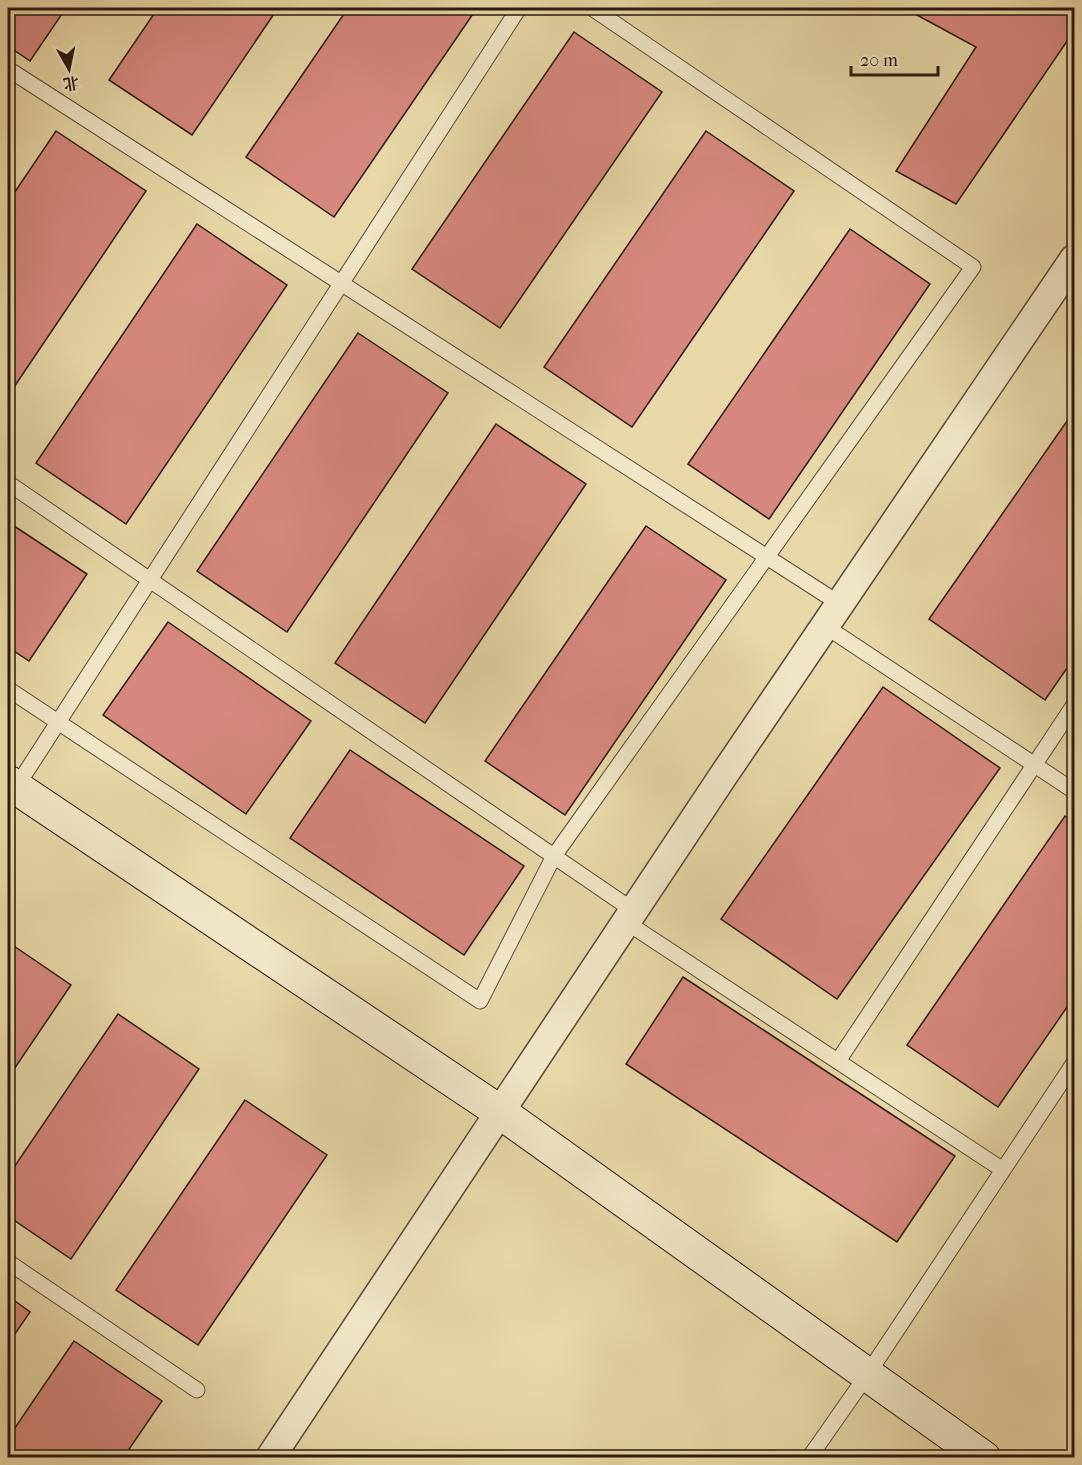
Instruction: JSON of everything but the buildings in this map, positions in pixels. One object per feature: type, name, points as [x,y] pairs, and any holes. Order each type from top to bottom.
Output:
[{"type":"street","points":[[270,1458],[630,916],[1074,259]]},
{"type":"street","points":[[10,790],[500,1112],[984,1458]]},
{"type":"lane","points":[[10,790],[58,722],[519,8]]},
{"type":"lane","points":[[8,689],[480,1001],[554,856],[768,558],[972,267],[592,8]]},
{"type":"lane","points":[[8,69],[768,558],[833,615],[1074,791]]},
{"type":"lane","points":[[8,483],[554,856],[630,916],[838,1061],[1003,1170]]},
{"type":"lane","points":[[838,1061],[1074,705]]},
{"type":"lane","points":[[809,1458],[1074,1063]]},
{"type":"lane","points":[[8,1262],[197,1390]]}]
